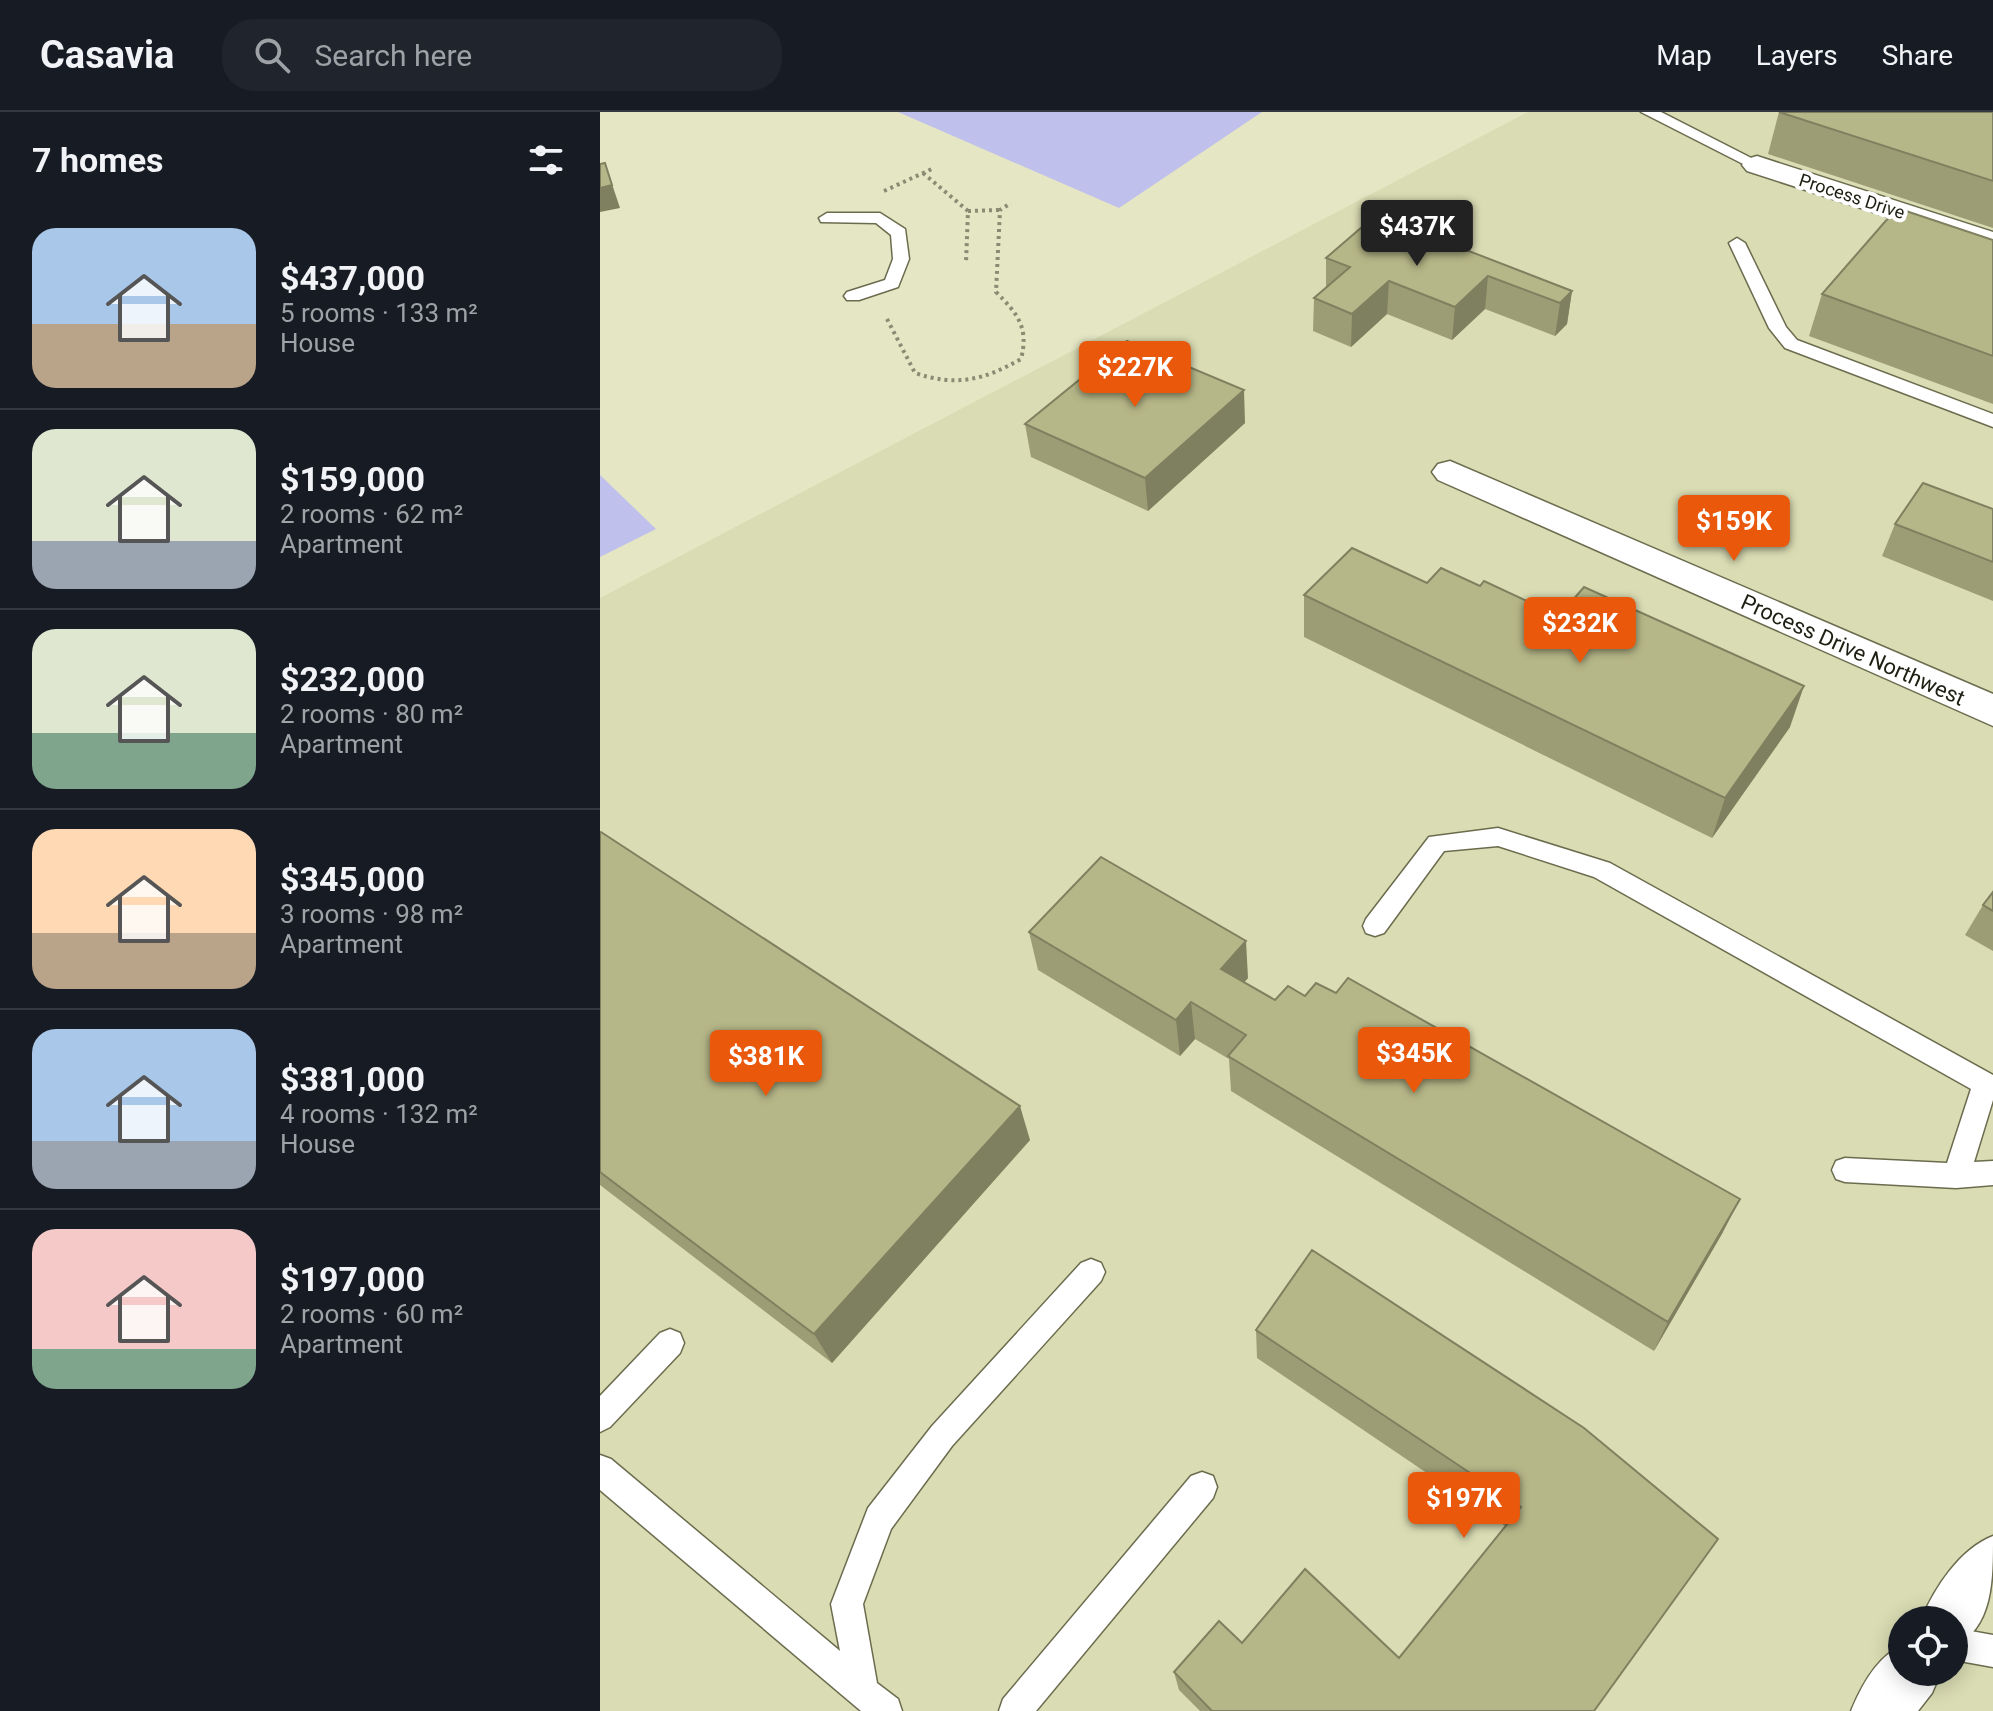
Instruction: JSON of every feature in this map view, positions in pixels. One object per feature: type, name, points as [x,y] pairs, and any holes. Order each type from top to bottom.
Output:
[{"type":"street","name":"Process Drive","points":[[1757,165],[1993,242]]},
{"type":"street","name":"Process Drive Northwest","points":[[1450,472],[1993,711]]},
{"type":"street","points":[[1961,1606],[1993,1564]]},
{"type":"street","points":[[1881,1711],[1900,1686]]},
{"type":"lane","points":[[1650,112],[1757,165]]},
{"type":"lane","points":[[827,218],[880,218],[899,233],[901,259],[892,283],[853,296]]},
{"type":"lane","points":[[1737,243],[1778,328],[1791,344],[1993,421]]},
{"type":"lane","points":[[1375,926],[1437,843],[1498,837],[1602,870],[1989,1086],[1956,1176]]},
{"type":"lane","points":[[1845,1170],[1956,1176],[1993,1173]]},
{"type":"lane","points":[[874,1701],[847,1604],[879,1519],[942,1436],[1091,1272]]},
{"type":"lane","points":[[600,1417],[670,1343]]},
{"type":"lane","points":[[600,1470],[874,1701]]},
{"type":"lane","points":[[1015,1711],[1202,1487]]},
{"type":"lane","points":[[1968,1647],[1993,1651]]},
{"type":"path","points":[[884,191],[934,168]]},
{"type":"path","points":[[923,173],[968,211],[1000,210],[1011,203]]},
{"type":"path","points":[[887,319],[915,373],[939,381],[991,376],[1021,359],[1027,338],[1022,318],[996,292],[1000,210]]},
{"type":"path","points":[[966,263],[968,211]]},
{"type":"shaded area","points":[[898,112],[1262,112],[1119,208]]},
{"type":"shaded area","points":[[1528,112],[1993,112],[1993,1711],[600,1711],[600,598]]},
{"type":"shaded area","points":[[600,475],[656,529],[600,557]]},
{"type":"building","points":[[1779,112],[1993,112],[1993,181]]},
{"type":"building","points":[[605,163],[612,185],[600,188],[600,164]]},
{"type":"building","points":[[1897,208],[1993,240],[1993,356],[1822,294]]},
{"type":"building","points":[[1376,215],[1572,291],[1560,303],[1488,276],[1455,307],[1389,281],[1352,314],[1314,298],[1350,267],[1326,258]]},
{"type":"building","points":[[1127,341],[1244,390],[1145,478],[1025,424]]},
{"type":"building","points":[[1923,483],[1993,509],[1993,562],[1895,524]]},
{"type":"building","points":[[1352,548],[1427,583],[1441,568],[1480,586],[1484,581],[1559,616],[1584,587],[1804,686],[1725,798],[1304,595]]},
{"type":"building","points":[[601,832],[1020,1106],[814,1334],[600,1172]]},
{"type":"building","points":[[1101,857],[1246,941],[1221,969],[1275,1000],[1288,986],[1305,996],[1316,983],[1336,993],[1348,978],[1740,1199],[1668,1322],[1228,1056],[1246,1035],[1191,1002],[1176,1020],[1029,932]]},
{"type":"building","points":[[1993,892],[1993,911],[1983,905]]},
{"type":"building","points":[[1312,1250],[1584,1428],[1718,1539],[1594,1711],[1212,1711],[1174,1672],[1219,1621],[1242,1643],[1305,1569],[1399,1658],[1521,1507],[1256,1330]]}]
